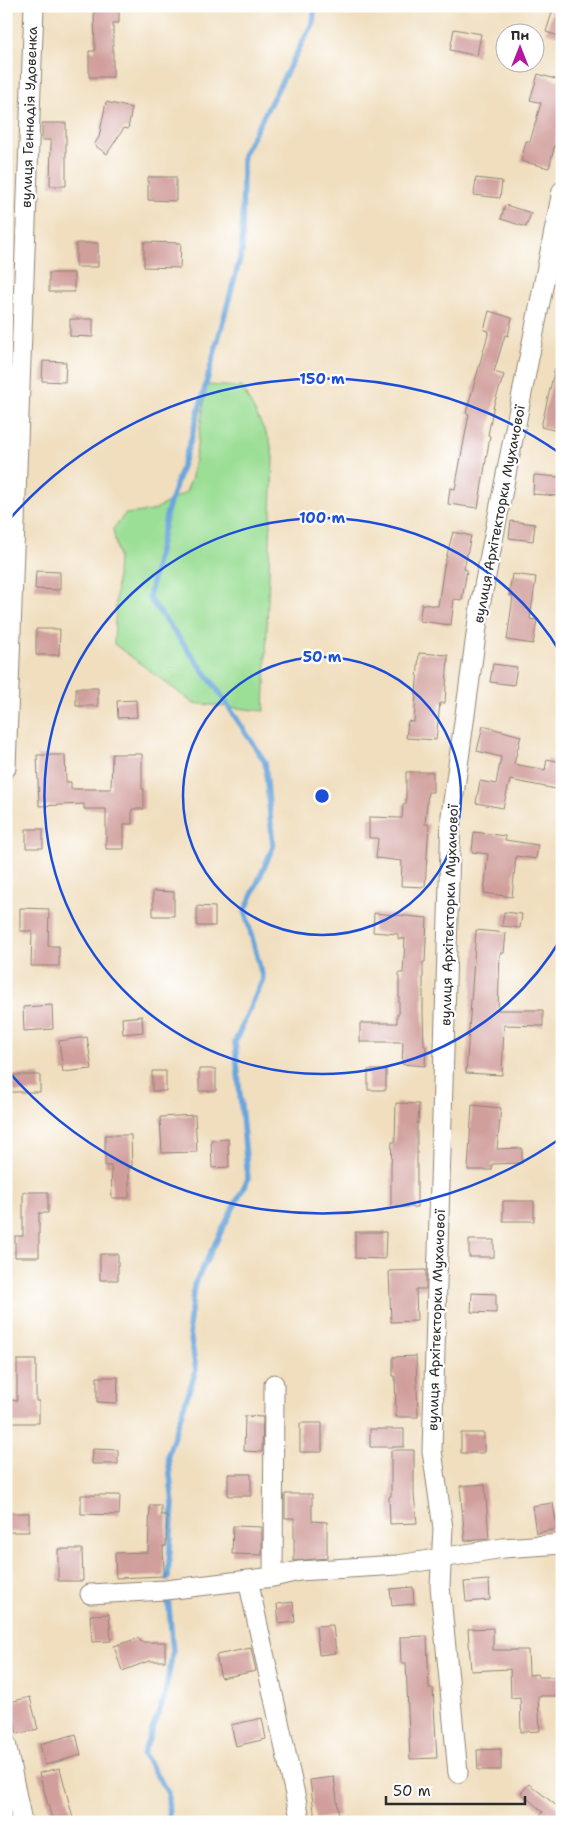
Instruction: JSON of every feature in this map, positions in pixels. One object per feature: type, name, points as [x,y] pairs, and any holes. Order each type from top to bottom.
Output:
[{"type":"street","name":"вулиця Геннадія Удовенка","points":[[6,768],[34,6]]},
{"type":"street","name":"вулиця Архітекторки Мухачової","points":[[458,1773],[440,1586],[443,1558],[443,1528],[432,1451],[451,816],[480,606],[562,192]]},
{"type":"street","points":[[273,1577],[274,1384]]},
{"type":"street","points":[[90,1594],[166,1590],[273,1577],[299,1571],[398,1565],[502,1548],[562,1544]]},
{"type":"street","points":[[248,1580],[301,1822]]},
{"type":"street","points":[[6,1743],[22,1822]]},
{"type":"green space","points":[[207,385],[242,387],[270,441],[273,458],[264,711],[193,703],[114,644],[118,555],[113,529],[125,514],[152,511],[186,492],[192,477]]},
{"type":"building","points":[[554,6],[562,6],[562,37],[546,32]]},
{"type":"building","points":[[94,7],[119,7],[119,23],[113,23],[113,77],[89,77],[89,51],[95,51]]},
{"type":"building","points":[[454,29],[481,34],[477,56],[450,50]]},
{"type":"building","points":[[538,74],[562,81],[562,117],[549,168],[521,161],[526,141],[530,142],[541,103],[530,100]]},
{"type":"building","points":[[106,102],[132,108],[128,129],[124,128],[107,154],[94,145],[99,137]]},
{"type":"building","points":[[42,123],[66,123],[66,186],[50,186],[51,140],[42,140]]},
{"type":"building","points":[[148,177],[176,177],[176,201],[148,200]]},
{"type":"building","points":[[476,178],[502,181],[500,198],[474,195]]},
{"type":"building","points":[[505,205],[531,213],[526,227],[501,219]]},
{"type":"building","points":[[144,242],[181,243],[180,268],[144,267]]},
{"type":"building","points":[[76,243],[98,243],[98,267],[76,267]]},
{"type":"building","points":[[49,273],[74,273],[74,292],[49,292]]},
{"type":"building","points":[[489,311],[512,318],[508,336],[505,335],[494,372],[504,375],[494,404],[478,508],[448,504],[450,488],[455,489],[469,414],[466,413],[489,331],[484,330]]},
{"type":"building","points":[[70,319],[93,319],[93,337],[70,336]]},
{"type":"building","points":[[43,361],[66,362],[65,382],[42,381]]},
{"type":"building","points":[[555,368],[562,369],[562,432],[541,427]]},
{"type":"building","points":[[534,475],[560,477],[559,496],[533,494]]},
{"type":"building","points":[[511,521],[535,524],[533,541],[509,538]]},
{"type":"building","points":[[453,532],[471,536],[464,569],[467,570],[462,600],[454,599],[451,625],[419,621],[422,604],[438,606],[444,566]]},
{"type":"building","points":[[36,571],[60,572],[60,590],[35,589]]},
{"type":"building","points":[[512,574],[536,577],[530,619],[537,620],[533,644],[507,640],[513,596],[509,595]]},
{"type":"building","points":[[36,629],[60,629],[59,655],[36,655]]},
{"type":"building","points":[[419,653],[448,655],[445,703],[440,703],[436,740],[406,738],[408,721],[414,722]]},
{"type":"building","points":[[493,664],[517,667],[514,685],[490,682]]},
{"type":"building","points":[[76,688],[98,688],[98,706],[76,706]]},
{"type":"building","points":[[136,700],[137,717],[118,718],[117,701]]},
{"type":"building","points":[[483,726],[521,736],[514,764],[545,770],[547,759],[561,762],[556,789],[510,780],[503,808],[476,803],[480,781],[496,784],[501,757],[477,751]]},
{"type":"building","points":[[112,754],[142,754],[144,809],[132,809],[132,824],[124,824],[124,849],[106,849],[106,809],[84,809],[84,804],[39,806],[37,755],[65,755],[66,782],[71,782],[71,789],[111,789]]},
{"type":"building","points":[[406,772],[433,772],[433,792],[428,792],[425,824],[429,824],[425,887],[401,886],[402,861],[376,858],[378,838],[369,838],[369,817],[402,818],[403,804],[406,804]]},
{"type":"building","points":[[26,829],[43,829],[43,848],[26,848]]},
{"type":"building","points":[[474,832],[505,836],[505,840],[538,845],[536,859],[516,856],[512,897],[484,893],[488,854],[472,852]]},
{"type":"building","points":[[153,891],[174,892],[174,916],[153,916]]},
{"type":"building","points":[[197,906],[215,907],[215,926],[197,926]]},
{"type":"building","points":[[20,908],[49,909],[48,946],[59,946],[59,966],[31,966],[32,931],[20,931]]},
{"type":"building","points":[[504,912],[522,914],[520,928],[502,926]]},
{"type":"building","points":[[374,913],[427,918],[425,962],[423,962],[425,1066],[402,1064],[403,1042],[360,1042],[360,1023],[397,1023],[397,1014],[399,1014],[399,973],[403,973],[405,939],[398,939],[398,934],[373,932]]},
{"type":"building","points":[[476,930],[506,933],[504,953],[500,953],[498,1010],[543,1010],[543,1026],[504,1025],[502,1075],[466,1073]]},
{"type":"building","points":[[52,1005],[53,1029],[24,1031],[23,1007]]},
{"type":"building","points":[[142,1016],[143,1032],[123,1034],[122,1018]]},
{"type":"building","points":[[87,1037],[92,1069],[63,1072],[59,1041]]},
{"type":"building","points":[[199,1069],[216,1069],[216,1091],[199,1091]]},
{"type":"building","points":[[368,1070],[386,1070],[386,1090],[368,1090]]},
{"type":"building","points":[[152,1071],[166,1071],[166,1091],[152,1091]]},
{"type":"building","points":[[9,1075],[40,1075],[40,1092],[9,1092]]},
{"type":"building","points":[[396,1103],[419,1104],[417,1122],[417,1207],[391,1207],[392,1142],[395,1142]]},
{"type":"building","points":[[472,1105],[501,1108],[497,1149],[522,1148],[522,1163],[492,1164],[492,1170],[468,1170]]},
{"type":"building","points":[[195,1115],[197,1152],[162,1153],[160,1117]]},
{"type":"building","points":[[105,1135],[131,1135],[132,1166],[129,1166],[129,1198],[112,1198],[111,1166],[105,1166]]},
{"type":"building","points":[[228,1139],[229,1167],[212,1168],[211,1140]]},
{"type":"building","points":[[23,1192],[48,1192],[48,1213],[39,1213],[39,1257],[15,1257],[15,1236],[23,1236]]},
{"type":"building","points":[[503,1201],[534,1201],[534,1221],[503,1221]]},
{"type":"building","points":[[355,1232],[386,1232],[385,1259],[355,1258]]},
{"type":"building","points":[[469,1240],[494,1240],[494,1257],[469,1257]]},
{"type":"building","points":[[100,1254],[118,1254],[118,1280],[100,1280]]},
{"type":"building","points":[[426,1270],[426,1289],[416,1289],[417,1321],[391,1322],[389,1271]]},
{"type":"building","points":[[472,1293],[496,1294],[496,1313],[471,1312]]},
{"type":"building","points":[[416,1356],[418,1417],[396,1417],[393,1357]]},
{"type":"building","points":[[17,1360],[36,1360],[36,1401],[39,1401],[39,1423],[11,1423],[11,1400],[17,1401]]},
{"type":"building","points":[[97,1377],[118,1377],[117,1403],[97,1402]]},
{"type":"building","points":[[245,1416],[263,1417],[262,1452],[244,1451]]},
{"type":"building","points":[[300,1423],[322,1423],[322,1452],[300,1452]]},
{"type":"building","points":[[370,1429],[404,1429],[404,1447],[370,1447]]},
{"type":"building","points":[[461,1433],[484,1433],[484,1453],[461,1453]]},
{"type":"building","points":[[93,1449],[118,1450],[118,1464],[92,1464]]},
{"type":"building","points":[[391,1450],[414,1450],[414,1495],[417,1523],[390,1524]]},
{"type":"building","points":[[228,1474],[251,1474],[251,1496],[228,1496]]},
{"type":"building","points":[[485,1484],[489,1539],[465,1541],[460,1486]]},
{"type":"building","points":[[285,1494],[312,1494],[312,1521],[327,1522],[327,1558],[294,1561],[294,1518],[285,1518]]},
{"type":"building","points":[[81,1495],[120,1495],[119,1515],[81,1514]]},
{"type":"building","points":[[553,1503],[557,1529],[536,1533],[532,1506]]},
{"type":"building","points":[[150,1505],[161,1505],[161,1515],[167,1515],[166,1546],[163,1546],[164,1576],[116,1578],[115,1553],[148,1552]]},
{"type":"building","points":[[7,1513],[29,1513],[29,1532],[7,1532]]},
{"type":"building","points":[[233,1526],[262,1527],[262,1555],[232,1554]]},
{"type":"building","points":[[58,1549],[82,1549],[83,1581],[58,1581]]},
{"type":"building","points":[[489,1580],[490,1600],[466,1602],[464,1582]]},
{"type":"building","points":[[413,1587],[414,1604],[392,1606],[390,1589]]},
{"type":"building","points":[[293,1602],[295,1622],[279,1624],[277,1604]]},
{"type":"building","points":[[109,1614],[111,1641],[92,1642],[90,1615]]},
{"type":"building","points":[[333,1625],[336,1653],[319,1655],[316,1626]]},
{"type":"building","points":[[493,1628],[493,1650],[528,1650],[529,1675],[562,1677],[562,1696],[538,1696],[540,1731],[521,1732],[520,1697],[511,1698],[510,1669],[471,1671],[468,1629]]},
{"type":"building","points":[[427,1636],[429,1688],[433,1688],[437,1758],[410,1759],[406,1663],[401,1663],[400,1637]]},
{"type":"building","points":[[139,1638],[141,1642],[165,1642],[165,1661],[149,1661],[122,1671],[114,1646]]},
{"type":"building","points":[[251,1648],[256,1671],[221,1678],[216,1655]]},
{"type":"building","points":[[30,1697],[38,1729],[17,1734],[10,1702]]},
{"type":"building","points":[[262,1718],[266,1739],[236,1746],[231,1725]]},
{"type":"building","points":[[76,1734],[81,1755],[45,1765],[40,1744]]},
{"type":"building","points":[[501,1749],[501,1770],[478,1770],[477,1750]]},
{"type":"building","points":[[60,1768],[74,1822],[53,1822],[39,1773]]},
{"type":"building","points":[[334,1777],[339,1816],[315,1819],[310,1780]]},
{"type":"building","points":[[529,1784],[562,1810],[562,1822],[535,1822],[543,1812],[521,1793]]},
{"type":"waterway","points":[[168,1578],[173,1505],[168,1454],[196,1370],[189,1327],[194,1285],[248,1179],[235,1042],[263,979],[245,911],[273,847],[265,762],[215,686],[149,598],[167,512],[191,439],[242,251],[243,155],[313,22],[315,6]]},
{"type":"waterway","points":[[168,1597],[173,1651],[164,1699],[143,1754],[168,1793],[169,1822]]}]
